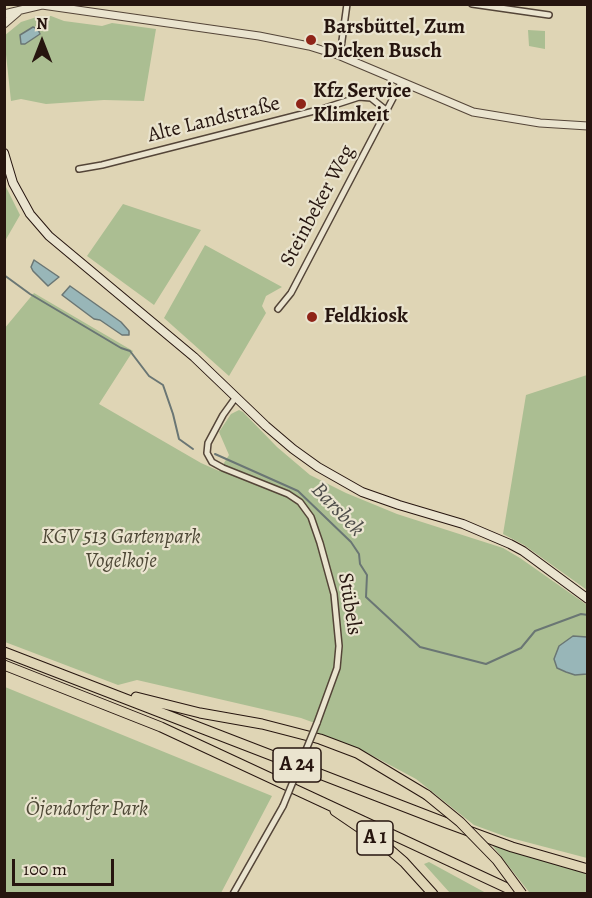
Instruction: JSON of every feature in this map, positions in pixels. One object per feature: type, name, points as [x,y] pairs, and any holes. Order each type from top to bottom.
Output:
[{"type":"highway","name":"A 24","points":[[4,652],[444,822],[512,847],[588,869]]},
{"type":"highway","name":"A 24","points":[[4,665],[119,709],[308,793],[521,894]]},
{"type":"highway","name":"A 24","points":[[83,682],[175,707],[262,724],[320,739],[357,753],[427,795],[459,822],[497,860],[521,894]]},
{"type":"highway","name":"A 1","points":[[308,793],[382,843],[404,862],[433,894]]},
{"type":"main road","points":[[4,153],[13,183],[30,214],[55,242],[194,357],[292,448],[346,484],[383,500],[453,521],[523,551],[588,599]]},
{"type":"street","points":[[338,56],[347,4]]},
{"type":"street","points":[[472,4],[549,15]]},
{"type":"street","points":[[4,24],[27,7],[42,5],[259,36],[309,46],[338,56],[473,112],[540,123],[588,126]]},
{"type":"street","points":[[4,14],[18,12]]},
{"type":"street","name":"Steinbeker Weg","points":[[278,309],[291,293],[401,83]]},
{"type":"street","name":"Alte Landstraße","points":[[79,169],[322,110],[359,97],[371,98],[387,111]]},
{"type":"street","name":"Stübels","points":[[233,894],[283,806],[317,723],[337,668],[338,657],[338,628],[334,594],[320,543],[310,517],[300,502],[288,494],[223,468],[212,462],[207,453],[208,443],[236,397]]},
{"type":"green space","points":[[40,16],[102,26],[112,23],[156,29],[144,101],[104,100],[46,104],[21,99],[11,101],[4,36],[21,22]]},
{"type":"green space","points":[[528,30],[545,31],[545,49],[529,46]]},
{"type":"green space","points":[[4,183],[20,215],[5,241],[4,241]]},
{"type":"green space","points":[[123,204],[201,230],[154,305],[87,256]]},
{"type":"green space","points":[[205,245],[282,287],[266,296],[262,306],[266,313],[229,376],[164,318]]},
{"type":"green space","name":"KGV 513 Gartenpark Vogelkoje","points":[[34,293],[133,351],[99,404],[201,463],[219,471],[229,455],[219,432],[231,414],[239,410],[310,475],[397,514],[503,548],[587,605],[587,637],[579,636],[583,675],[587,674],[587,858],[507,837],[474,825],[416,779],[360,749],[316,733],[320,725],[301,718],[137,680],[118,685],[5,642],[4,329]]},
{"type":"green space","points":[[588,375],[587,590],[524,545],[503,534],[526,395]]},
{"type":"green space","name":"Öjendorfer Park","points":[[5,687],[272,796],[221,893],[5,893]]},
{"type":"green space","points":[[492,845],[587,874],[587,893],[529,892]]},
{"type":"green space","points":[[429,862],[486,893],[450,893],[424,864]]},
{"type":"water","points":[[33,27],[38,29],[40,34],[25,44],[21,44],[20,35]]},
{"type":"water","points":[[34,260],[59,277],[48,286],[33,271],[31,267]]},
{"type":"water","points":[[70,286],[121,322],[129,331],[129,335],[122,335],[100,320],[94,319],[62,295]]},
{"type":"water","points":[[573,636],[587,637],[587,674],[575,675],[557,668],[554,659],[559,646]]},
{"type":"waterway","name":"Barsbek","points":[[4,275],[30,294],[121,348],[130,351],[149,376],[163,385],[179,439],[193,449]]},
{"type":"waterway","name":"Barsbek","points":[[215,454],[298,491],[351,542],[359,554],[360,564],[367,575],[366,597],[420,647],[486,664],[521,648],[535,631],[581,614],[588,615]]},
{"type":"place","name":"Barsbüttel, Zum Dicken Busch","points":[[311,40]]},
{"type":"place","name":"Kfz Service Klimkeit","points":[[301,104]]},
{"type":"place","name":"Feldkiosk","points":[[312,317]]}]
